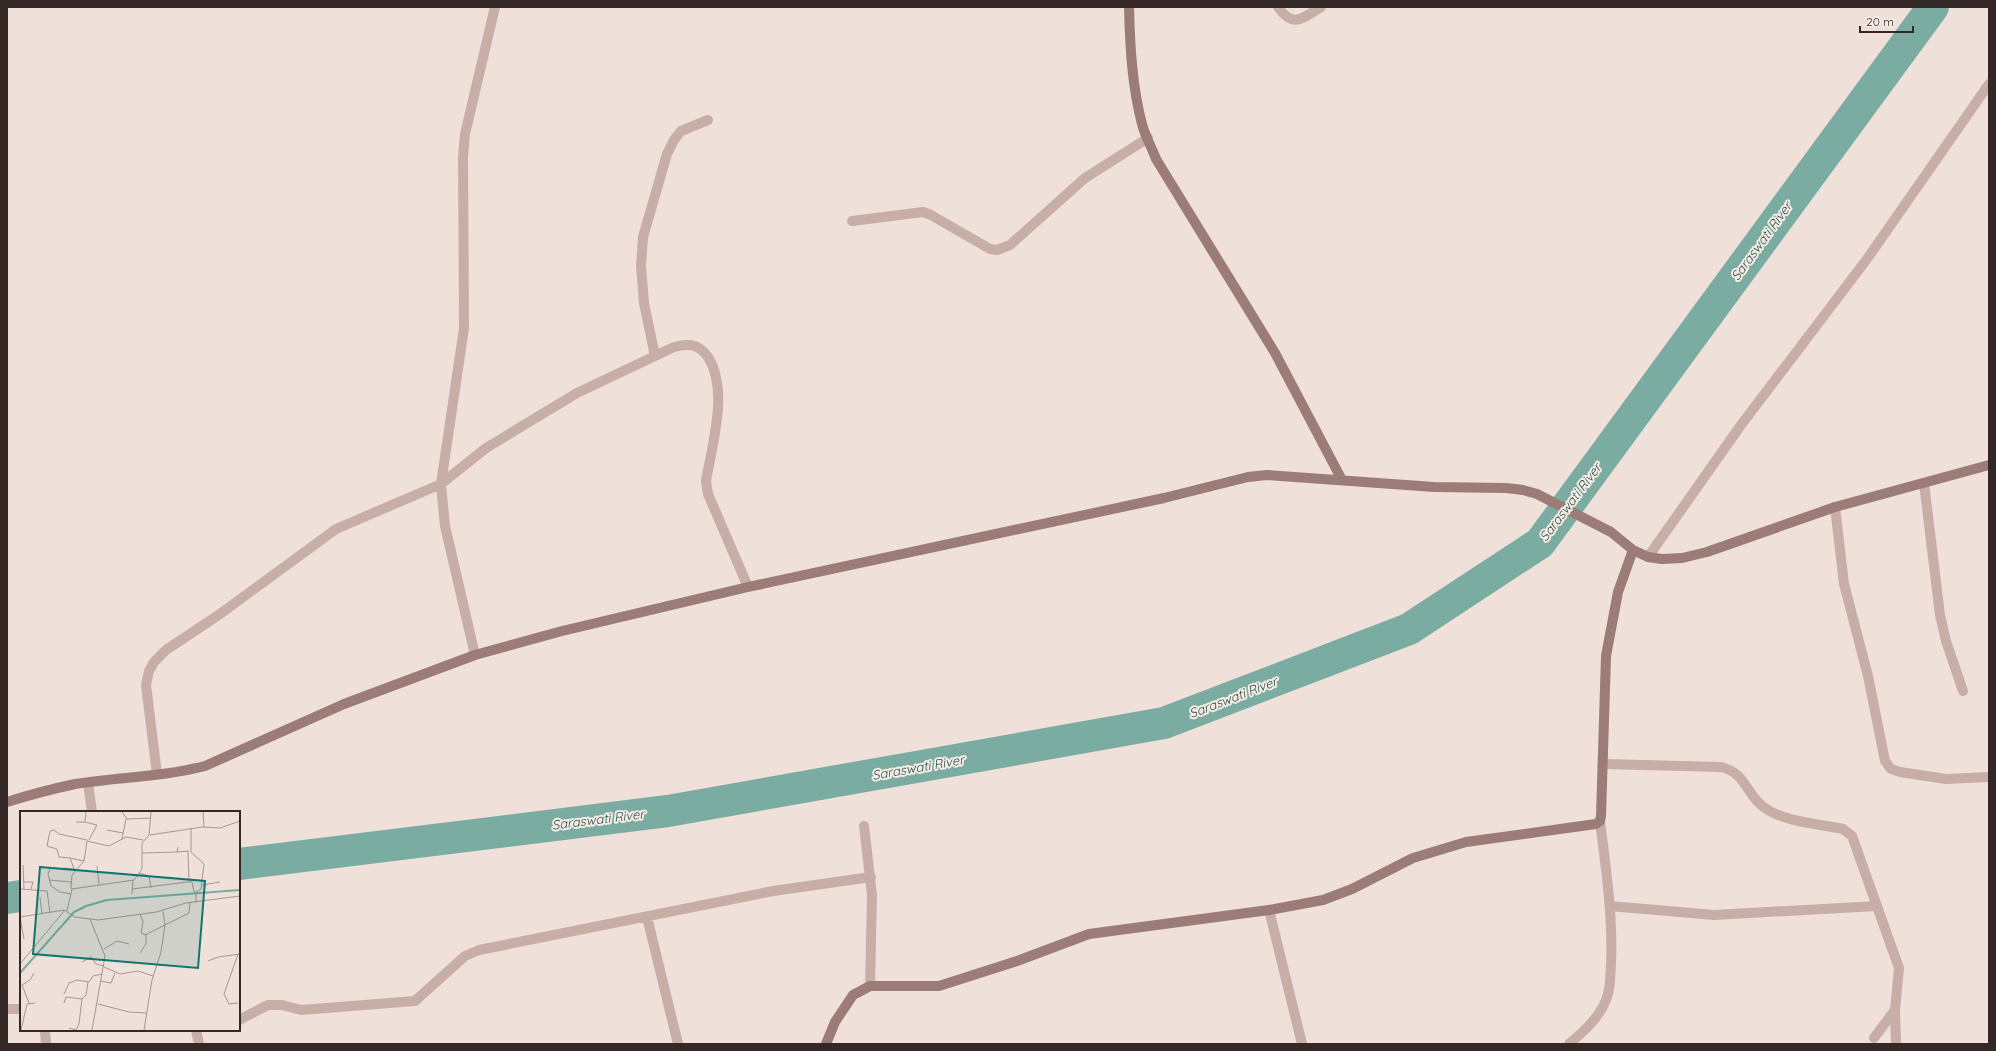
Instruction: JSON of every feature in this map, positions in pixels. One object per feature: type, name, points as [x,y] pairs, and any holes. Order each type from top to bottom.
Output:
[{"type":"street","points":[[475,655],[445,526],[441,484],[464,328],[463,157],[465,134],[495,7]]},
{"type":"street","points":[[1129,7],[1130,53],[1143,126],[1148,138],[1168,181],[1275,353],[1342,480]]},
{"type":"street","points":[[1278,7],[1284,16],[1293,20],[1300,20],[1321,7]]},
{"type":"street","points":[[1648,557],[1741,426],[1867,259],[1989,84]]},
{"type":"street","points":[[654,356],[644,303],[641,266],[643,237],[667,154],[674,140],[681,131],[708,120]]},
{"type":"street","points":[[852,221],[923,212],[931,215],[990,249],[1004,248],[1010,245],[1085,178],[1148,138]]},
{"type":"street","points":[[157,774],[146,684],[148,671],[154,662],[166,650],[220,614],[336,529],[441,484],[493,444],[577,394],[674,347],[685,344],[694,345],[702,349],[714,367],[719,398],[706,481],[707,488],[711,504],[748,587]]},
{"type":"street","points":[[7,802],[33,794],[88,783],[185,771],[205,766],[344,704],[475,655],[562,631],[748,587],[1164,498],[1248,477],[1267,476],[1434,487],[1506,488],[1523,490],[1537,494],[1611,532],[1633,550],[1648,557],[1662,559],[1682,558],[1707,552],[1835,507],[1989,465]]},
{"type":"street","points":[[1924,483],[1940,616],[1946,641],[1963,690]]},
{"type":"street","points":[[1835,507],[1844,584],[1868,676],[1885,761],[1890,769],[1915,775],[1946,779],[1989,777]]},
{"type":"street","points":[[1569,1044],[1580,1039],[1606,1000],[1610,987],[1612,933],[1600,821],[1604,764],[1606,656],[1618,592],[1633,550]]},
{"type":"street","points":[[1604,764],[1720,767],[1729,769],[1737,774],[1762,807],[1770,812],[1783,817],[1843,829],[1848,832],[1852,836],[1900,968],[1895,1010],[1896,1044]]},
{"type":"street","points":[[88,783],[92,811]]},
{"type":"street","points":[[826,1044],[835,1022],[853,995],[870,986],[939,986],[1017,961],[1088,934],[1269,910],[1323,900],[1335,896],[1413,858],[1454,846],[1596,824],[1600,821]]},
{"type":"street","points":[[864,826],[871,877],[870,986]]},
{"type":"street","points":[[240,1019],[268,1005],[282,1005],[300,1010],[416,1001],[465,956],[472,953],[805,885],[871,877]]},
{"type":"street","points":[[1610,906],[1714,915],[1877,906]]},
{"type":"street","points":[[1269,910],[1302,1044]]},
{"type":"street","points":[[647,917],[678,1044]]},
{"type":"street","points":[[7,1009],[20,1009]]},
{"type":"street","points":[[1874,1038],[1895,1010]]},
{"type":"street","points":[[45,1031],[46,1044]]},
{"type":"street","points":[[196,1031],[199,1044]]},
{"type":"waterway","name":"Saraswati River","points":[[240,864],[668,811],[1164,723],[1409,629],[1540,543],[1933,7]]},
{"type":"waterway","name":"Saraswati River","points":[[7,898],[20,896]]}]
